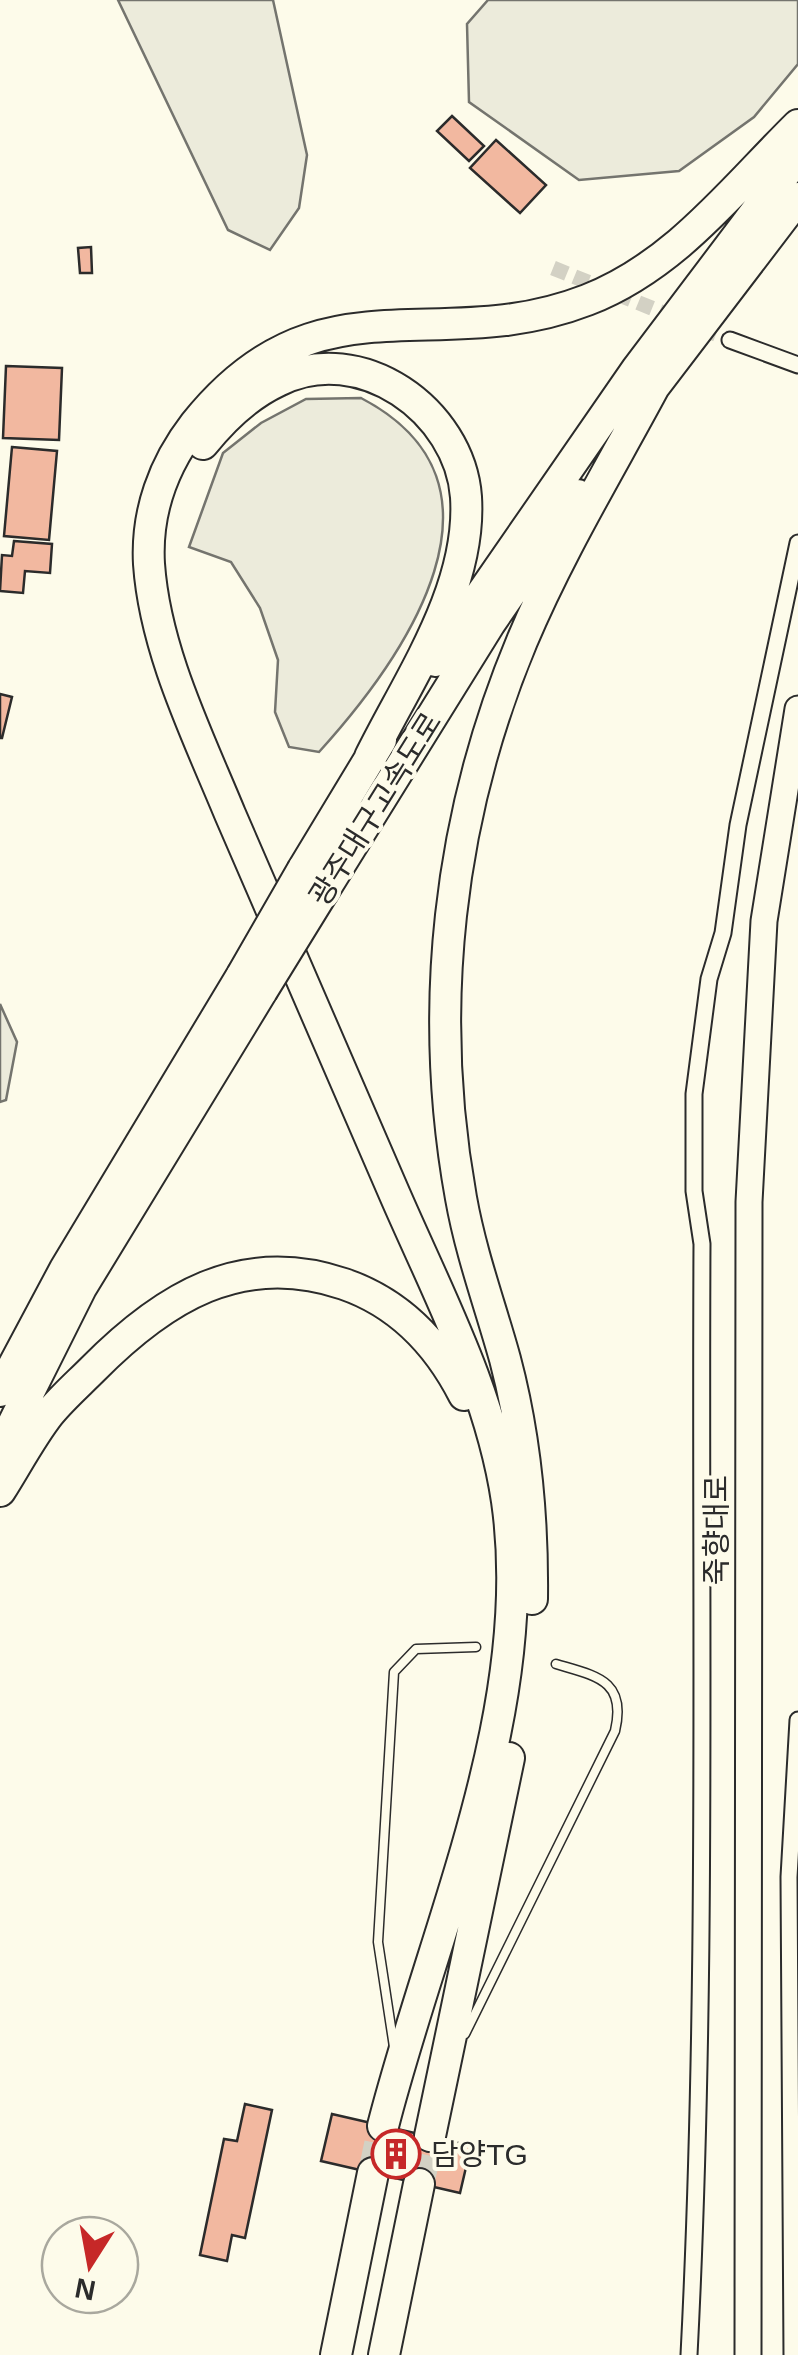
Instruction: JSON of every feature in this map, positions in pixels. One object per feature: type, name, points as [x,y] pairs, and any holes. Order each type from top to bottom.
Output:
[{"type":"highway","points":[[430,2136],[530,1652],[533,1535],[465,1355],[196,733],[154,610],[148,556],[154,503],[166,465],[191,430],[224,389],[264,356],[312,336],[356,327],[488,322],[544,314],[592,298],[643,272],[682,244],[798,124]]},
{"type":"highway","name":"광주대구고속도로","points":[[313,880],[370,757],[637,369],[798,156]]},
{"type":"highway","name":"광주대구고속도로","points":[[0,1450],[82,1288],[313,880],[654,385],[798,198]]},
{"type":"highway","points":[[370,757],[458,572],[466,495],[454,451],[436,419],[405,392],[367,374],[319,370],[280,379],[244,402],[188,464],[170,513],[166,561],[169,605],[212,730],[480,1349],[518,1500]]},
{"type":"highway","points":[[383,2126],[503,1706],[514,1591],[521,1432],[505,1360],[477,1271],[450,1130],[444,1038],[446,952],[468,806],[522,640],[654,385]]},
{"type":"highway","name":"광주대구고속도로","points":[[0,1391],[66,1269],[252,983]]},
{"type":"highway","points":[[0,1492],[50,1413],[116,1346],[162,1308],[210,1282],[264,1272],[319,1275],[369,1292],[417,1326],[458,1383],[518,1500]]},
{"type":"highway","points":[[336,2355],[373,2173]]},
{"type":"highway","points":[[384,2355],[418,2184]]},
{"type":"main road","name":"죽향대로","points":[[748,2355],[749,1202],[764,921],[798,708]]},
{"type":"street","points":[[730,340],[798,365]]},
{"type":"street","points":[[689,2355],[698,2189],[700,1816],[702,1244],[694,1192],[694,1094],[709,980],[723,933],[738,825],[798,543]]},
{"type":"street","points":[[792,2355],[789,1877],[798,1720]]},
{"type":"lane","points":[[398,2068],[378,1942],[394,1672],[416,1648],[476,1647]]},
{"type":"lane","points":[[441,2083],[521,1916],[611,1747],[619,1714],[617,1698],[598,1676],[556,1664]]},
{"type":"shaded area","points":[[118,0],[273,0],[307,155],[299,208],[270,250],[228,230]]},
{"type":"shaded area","points":[[488,0],[798,0],[798,64],[754,117],[679,171],[579,180],[469,102],[467,24]]},
{"type":"shaded area","points":[[361,398],[410,434],[436,476],[443,523],[434,572],[414,621],[385,669],[319,752],[289,747],[275,712],[278,660],[260,608],[231,562],[189,547],[223,453],[261,423],[306,399]]},
{"type":"shaded area","points":[[0,1004],[17,1042],[6,1100],[0,1102]]},
{"type":"building","points":[[452,116],[484,146],[469,161],[437,131]]},
{"type":"building","points":[[496,140],[546,185],[520,213],[470,168]]},
{"type":"building","points":[[91,247],[92,273],[80,273],[78,248]]},
{"type":"building","points":[[6,366],[62,368],[59,440],[3,438]]},
{"type":"building","points":[[12,447],[57,451],[49,540],[4,536]]},
{"type":"building","points":[[14,541],[52,544],[50,573],[25,571],[23,593],[0,591],[2,555],[12,556]]},
{"type":"building","points":[[0,694],[12,697],[2,738],[0,738]]},
{"type":"building","points":[[245,2104],[272,2110],[245,2238],[232,2235],[227,2261],[200,2255],[224,2139],[237,2141]]},
{"type":"building","name":"담양TG","points":[[332,2114],[471,2146],[460,2193],[321,2161]]},
{"type":"tunnel","points":[[553,268],[730,340]]},
{"type":"tunnel","points":[[373,2173],[383,2126]]},
{"type":"tunnel","points":[[419,2184],[430,2136]]},
{"type":"place","name":"담양TG","points":[[396,2154]]}]
